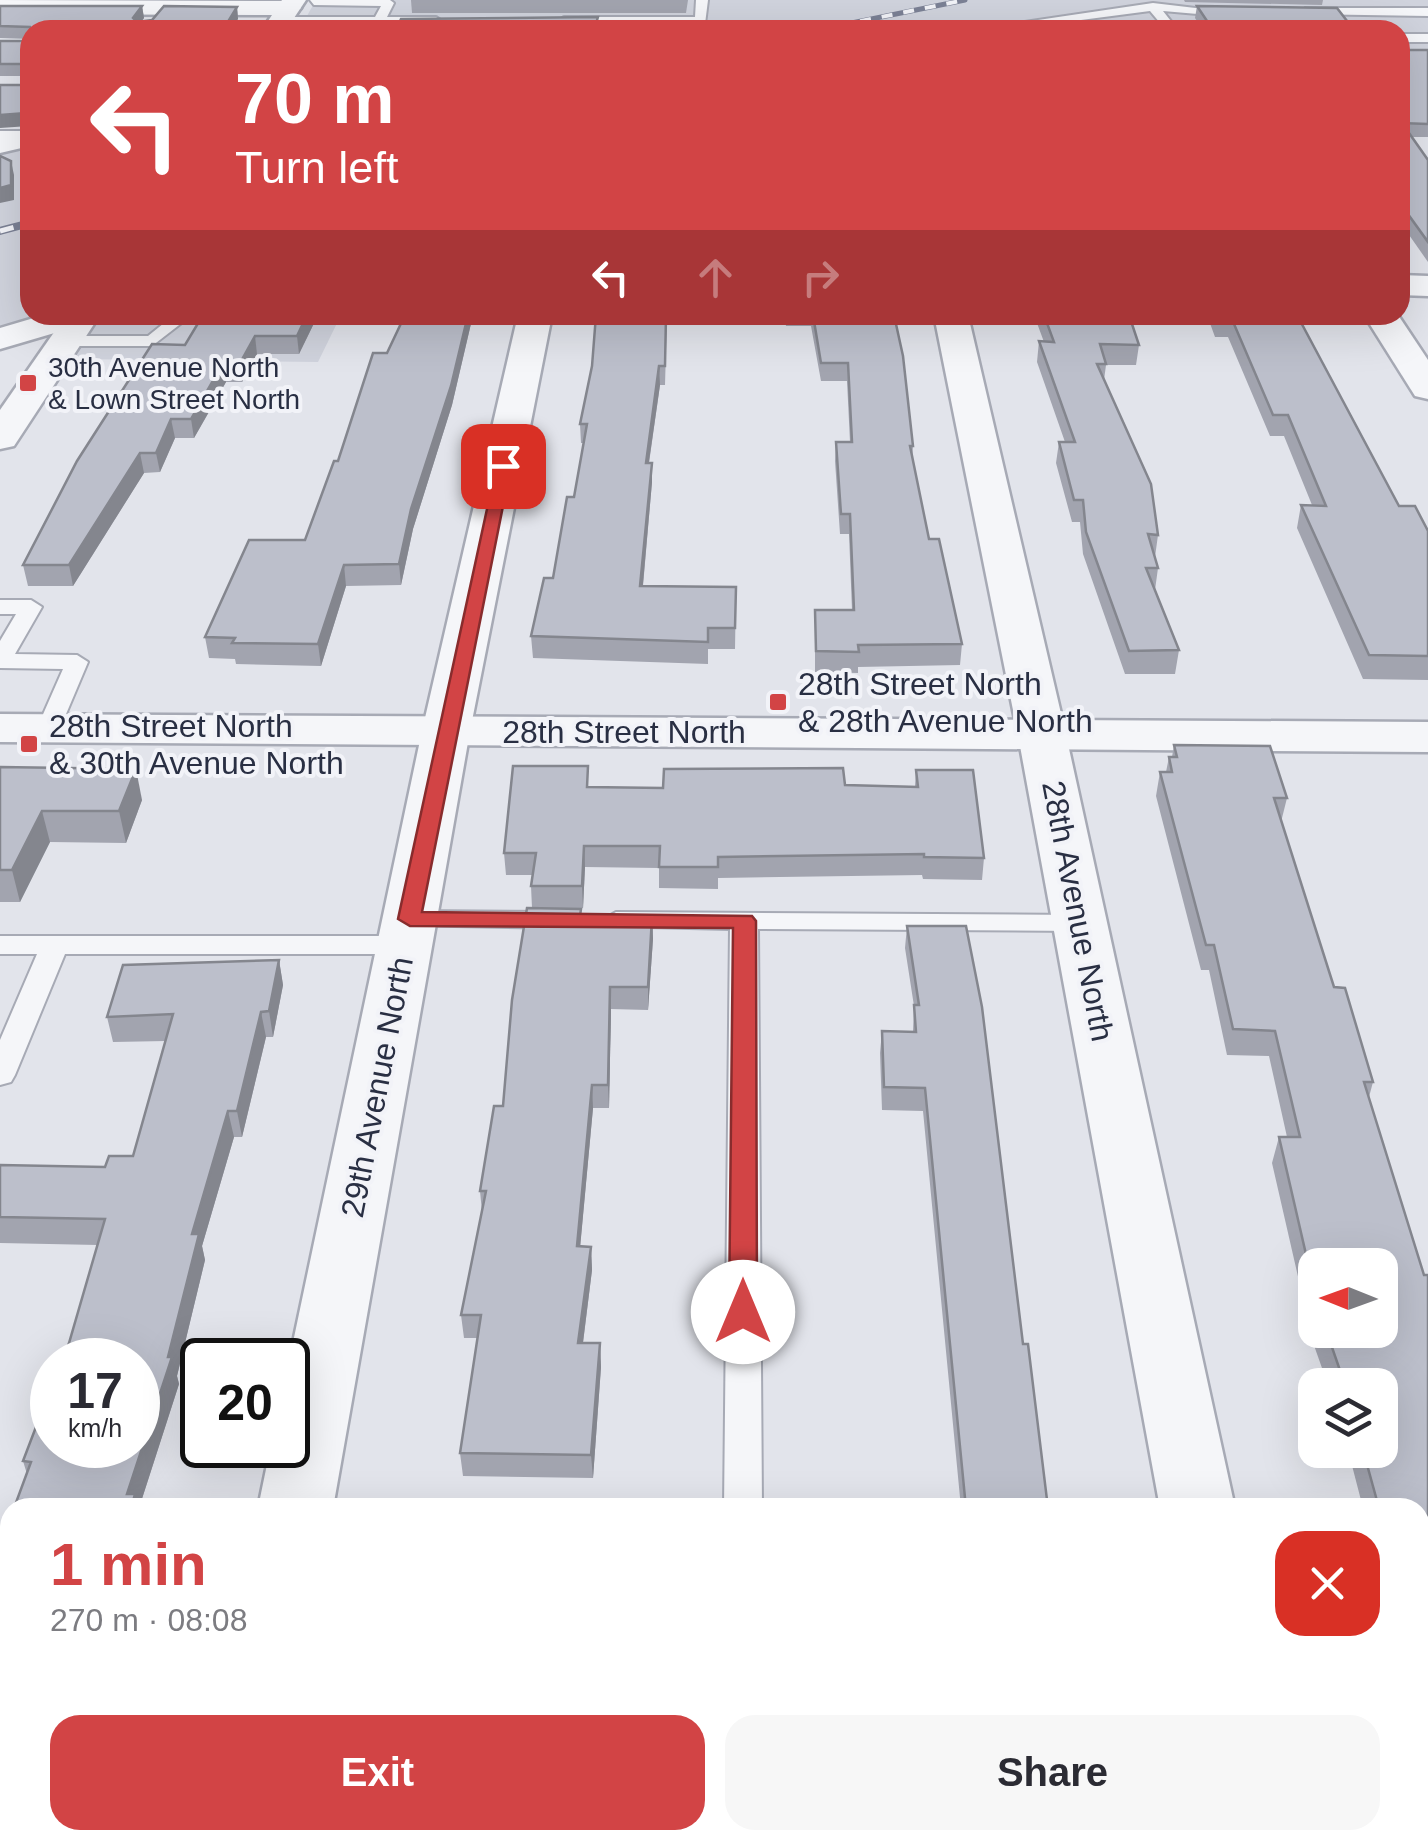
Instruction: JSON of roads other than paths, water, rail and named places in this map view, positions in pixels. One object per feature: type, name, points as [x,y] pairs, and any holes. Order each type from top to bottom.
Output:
[{"type":"street","points":[[0,7],[286,12]]},
{"type":"street","points":[[0,338],[71,325]]},
{"type":"street","points":[[0,438],[75,325]]},
{"type":"street","name":"29th Avenue North","points":[[297,1498],[446,731],[533,325]]},
{"type":"street","name":"28th Avenue North","points":[[953,325],[1042,735],[1196,1498]]},
{"type":"street","points":[[1387,325],[1428,388]]},
{"type":"street","name":"28th Street North","points":[[0,728],[1428,737]]},
{"type":"lane","points":[[286,12],[388,2],[380,20]]},
{"type":"lane","points":[[1153,7],[1164,20]]},
{"type":"lane","points":[[1053,20],[1153,7],[1231,13],[1247,10]]},
{"type":"lane","points":[[286,12],[338,20]]},
{"type":"lane","points":[[1285,12],[1428,12]]},
{"type":"lane","points":[[1339,12],[1346,20]]},
{"type":"lane","points":[[81,325],[152,340],[171,325]]},
{"type":"lane","points":[[0,607],[31,607],[0,661],[77,662],[49,728]]},
{"type":"lane","points":[[743,1498],[744,921]]},
{"type":"lane","points":[[0,945],[744,921],[1080,923]]},
{"type":"lane","points":[[0,1075],[55,945]]},
{"type":"railway","points":[[866,20],[965,0]]},
{"type":"railway","points":[[0,231],[20,226]]},
{"type":"place","name":"30th Avenue North & Lown Street North","points":[[28,383]]},
{"type":"place","name":"28th Street North & 28th Avenue North","points":[[778,702]]},
{"type":"place","name":"28th Street North & 30th Avenue North","points":[[29,744]]}]
